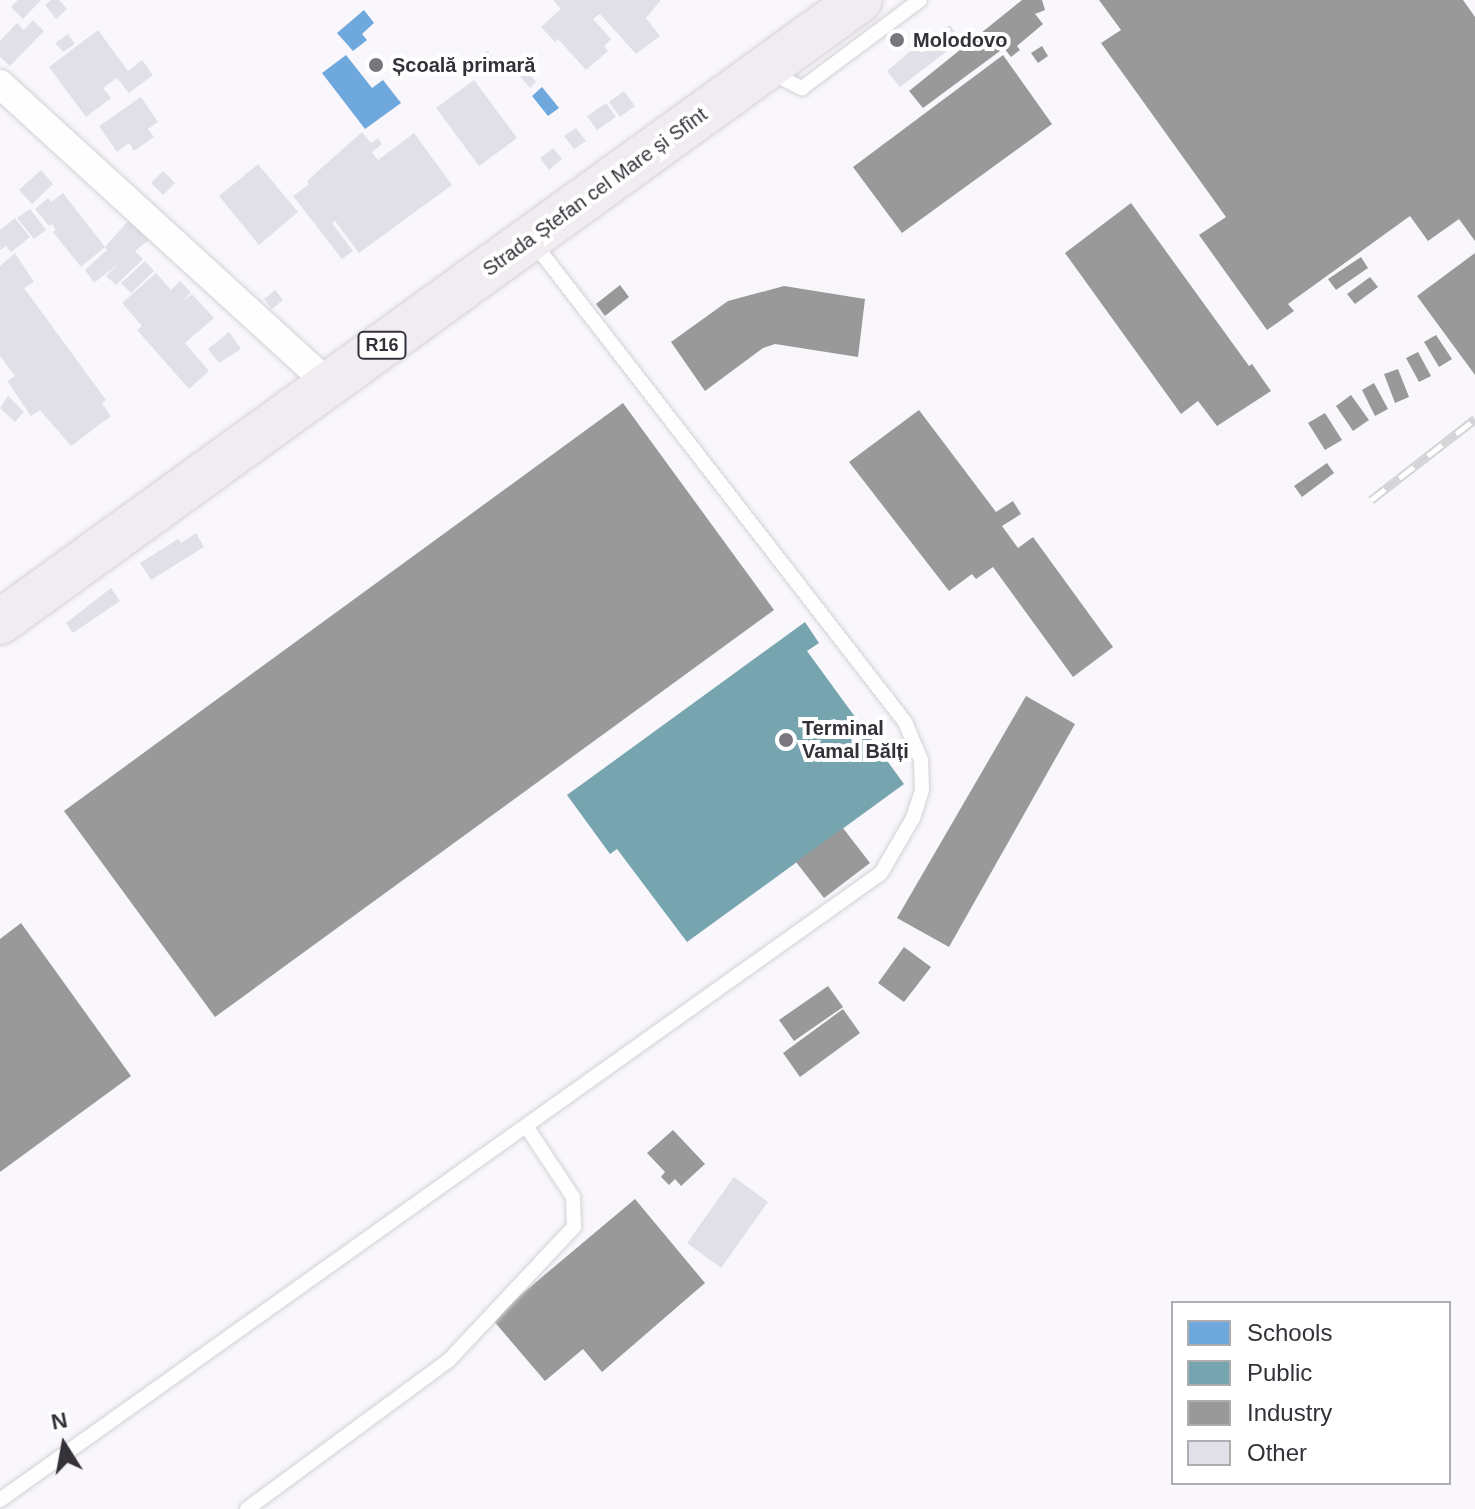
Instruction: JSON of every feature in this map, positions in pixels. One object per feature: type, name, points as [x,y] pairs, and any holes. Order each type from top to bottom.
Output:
[{"type":"main road","name":"Strada Ștefan cel Mare și Sfînt","points":[[0,622],[860,0]]},
{"type":"street","points":[[0,84],[329,384]]},
{"type":"lane","points":[[764,69],[802,88],[920,0]]},
{"type":"lane","points":[[0,1500],[881,873],[901,844],[922,790],[921,760],[905,722],[530,238]]},
{"type":"lane","points":[[247,1509],[449,1360],[574,1227],[573,1197],[526,1126]]},
{"type":"building: Schools","points":[[364,10],[374,23],[362,34],[367,40],[353,51],[337,33]]},
{"type":"building: Schools","points":[[346,55],[372,88],[383,80],[401,103],[365,129],[322,73]]},
{"type":"building: Schools","points":[[542,87],[559,108],[548,116],[532,96]]},
{"type":"building: Public","points":[[805,622],[819,643],[807,651],[904,784],[687,942],[617,849],[610,854],[567,795]]},
{"type":"building: Industry","points":[[1022,0],[1042,0],[1045,10],[1035,14],[1043,24],[1017,46],[1020,50],[1011,57],[1004,48],[923,108],[909,91]]},
{"type":"building: Industry","points":[[1099,0],[1463,0],[1475,17],[1475,241],[1459,219],[1428,241],[1410,216],[1288,304],[1294,311],[1267,330],[1199,235],[1226,217],[1101,43],[1121,30]]},
{"type":"building: Industry","points":[[1042,46],[1048,56],[1038,63],[1031,53]]},
{"type":"building: Industry","points":[[1003,55],[1052,124],[902,233],[853,167]]},
{"type":"building: Industry","points":[[1131,203],[1249,366],[1252,364],[1271,391],[1217,426],[1198,401],[1181,414],[1065,253]]},
{"type":"building: Industry","points":[[1475,253],[1475,375],[1417,296]]},
{"type":"building: Industry","points":[[1361,257],[1368,268],[1336,290],[1328,279]]},
{"type":"building: Industry","points":[[1370,277],[1378,287],[1355,304],[1347,294]]},
{"type":"building: Industry","points":[[620,285],[629,297],[605,316],[596,304]]},
{"type":"building: Industry","points":[[784,286],[865,299],[858,357],[775,344],[763,348],[705,391],[671,342],[728,301]]},
{"type":"building: Industry","points":[[1436,335],[1452,359],[1439,367],[1424,342]]},
{"type":"building: Industry","points":[[1418,352],[1431,376],[1419,382],[1406,358]]},
{"type":"building: Industry","points":[[1398,369],[1409,397],[1395,403],[1384,374]]},
{"type":"building: Industry","points":[[1374,383],[1388,409],[1375,416],[1362,390]]},
{"type":"building: Industry","points":[[1351,395],[1369,420],[1353,431],[1336,406]]},
{"type":"building: Industry","points":[[623,403],[774,610],[215,1017],[64,811]]},
{"type":"building: Industry","points":[[919,410],[996,512],[1013,501],[1021,514],[1002,526],[1018,548],[1033,537],[1113,647],[1073,677],[993,567],[976,579],[972,574],[949,591],[849,462]]},
{"type":"building: Industry","points":[[1325,413],[1342,440],[1325,450],[1308,423]]},
{"type":"building: Industry","points":[[1327,463],[1334,473],[1302,497],[1294,486]]},
{"type":"building: Industry","points":[[1026,696],[1075,724],[949,947],[897,918]]},
{"type":"building: Industry","points":[[843,828],[870,863],[824,898],[796,862]]},
{"type":"building: Industry","points":[[21,923],[131,1076],[0,1172],[0,939]]},
{"type":"building: Industry","points":[[904,947],[931,967],[904,1002],[878,983]]},
{"type":"building: Industry","points":[[828,986],[843,1007],[794,1041],[779,1020]]},
{"type":"building: Industry","points":[[843,1009],[860,1033],[800,1077],[783,1053]]},
{"type":"building: Industry","points":[[673,1130],[705,1164],[681,1186],[675,1179],[669,1185],[661,1177],[665,1172],[647,1153]]},
{"type":"building: Industry","points":[[635,1199],[705,1283],[602,1372],[583,1349],[545,1381],[492,1319]]},
{"type":"building: Other","points":[[18,0],[41,0],[23,19],[11,7]]},
{"type":"building: Other","points":[[51,0],[59,0],[67,9],[56,19],[45,5]]},
{"type":"building: Other","points":[[553,0],[661,0],[646,18],[660,36],[636,54],[600,14],[593,19],[611,39],[604,46],[608,51],[586,70],[558,39],[555,42],[541,27],[561,9]]},
{"type":"building: Other","points":[[33,20],[44,31],[10,66],[0,57],[0,41],[17,23],[24,30]]},
{"type":"building: Other","points":[[950,25],[961,40],[947,50],[936,36]]},
{"type":"building: Other","points":[[98,30],[128,71],[142,60],[153,75],[129,93],[117,78],[103,88],[111,98],[86,117],[49,67]]},
{"type":"building: Other","points":[[68,34],[75,44],[63,52],[55,43]]},
{"type":"building: Other","points":[[935,39],[946,52],[900,87],[887,71],[919,44]]},
{"type":"building: Other","points":[[488,51],[495,61],[473,74],[467,64]]},
{"type":"building: Other","points":[[520,62],[536,82],[530,88],[513,68]]},
{"type":"building: Other","points":[[474,80],[517,138],[479,166],[436,108]]},
{"type":"building: Other","points":[[624,91],[635,106],[620,117],[609,102]]},
{"type":"building: Other","points":[[141,97],[158,122],[148,129],[154,137],[134,151],[129,143],[117,152],[99,126]]},
{"type":"building: Other","points":[[606,103],[616,117],[597,130],[587,116]]},
{"type":"building: Other","points":[[576,128],[586,141],[574,149],[564,136]]},
{"type":"building: Other","points":[[362,132],[371,143],[378,138],[382,144],[372,152],[378,160],[414,133],[452,185],[359,253],[335,221],[332,223],[353,251],[342,259],[293,196]]},
{"type":"building: Other","points":[[553,148],[562,159],[549,170],[540,158]]},
{"type":"building: Other","points":[[258,164],[298,212],[259,245],[219,196]]},
{"type":"building: Other","points":[[41,170],[53,184],[32,204],[19,190]]},
{"type":"building: Other","points":[[163,171],[175,183],[163,195],[151,183]]},
{"type":"building: Other","points":[[63,193],[105,247],[81,267],[53,232],[56,230],[52,224],[49,226],[35,209],[48,198],[51,202]]},
{"type":"building: Other","points":[[30,209],[46,230],[34,239],[17,218]]},
{"type":"building: Other","points":[[15,218],[30,237],[11,252],[6,246],[0,250],[0,230]]},
{"type":"building: Other","points":[[128,221],[149,240],[135,251],[143,259],[116,285],[106,276],[118,264],[94,283],[85,270],[107,250],[105,247]]},
{"type":"building: Other","points":[[15,253],[34,282],[24,288],[106,400],[102,403],[111,416],[71,446],[40,410],[31,416],[7,381],[15,376],[0,356],[0,266]]},
{"type":"building: Other","points":[[145,261],[154,271],[131,293],[121,283]]},
{"type":"building: Other","points":[[156,273],[171,290],[180,281],[191,292],[182,302],[192,294],[214,318],[185,343],[209,371],[189,389],[137,330],[142,326],[122,303]]},
{"type":"building: Other","points":[[275,290],[283,300],[272,309],[264,299]]},
{"type":"building: Other","points":[[229,332],[241,349],[219,363],[208,349]]},
{"type":"building: Other","points":[[8,396],[24,412],[15,422],[0,408]]},
{"type":"building: Other","points":[[196,533],[204,547],[151,580],[140,563],[178,539],[181,543]]},
{"type":"building: Other","points":[[111,588],[120,601],[73,633],[66,623]]},
{"type":"building: Other","points":[[734,1177],[768,1202],[721,1268],[687,1243]]},
{"type":"railway","points":[[1371,500],[1475,419]]},
{"type":"place","name":"Molodovo","points":[[897,40]]},
{"type":"place","name":"Școală primară","points":[[376,65]]},
{"type":"place","name":"Terminal Vamal Bălți","points":[[786,740]]}]
